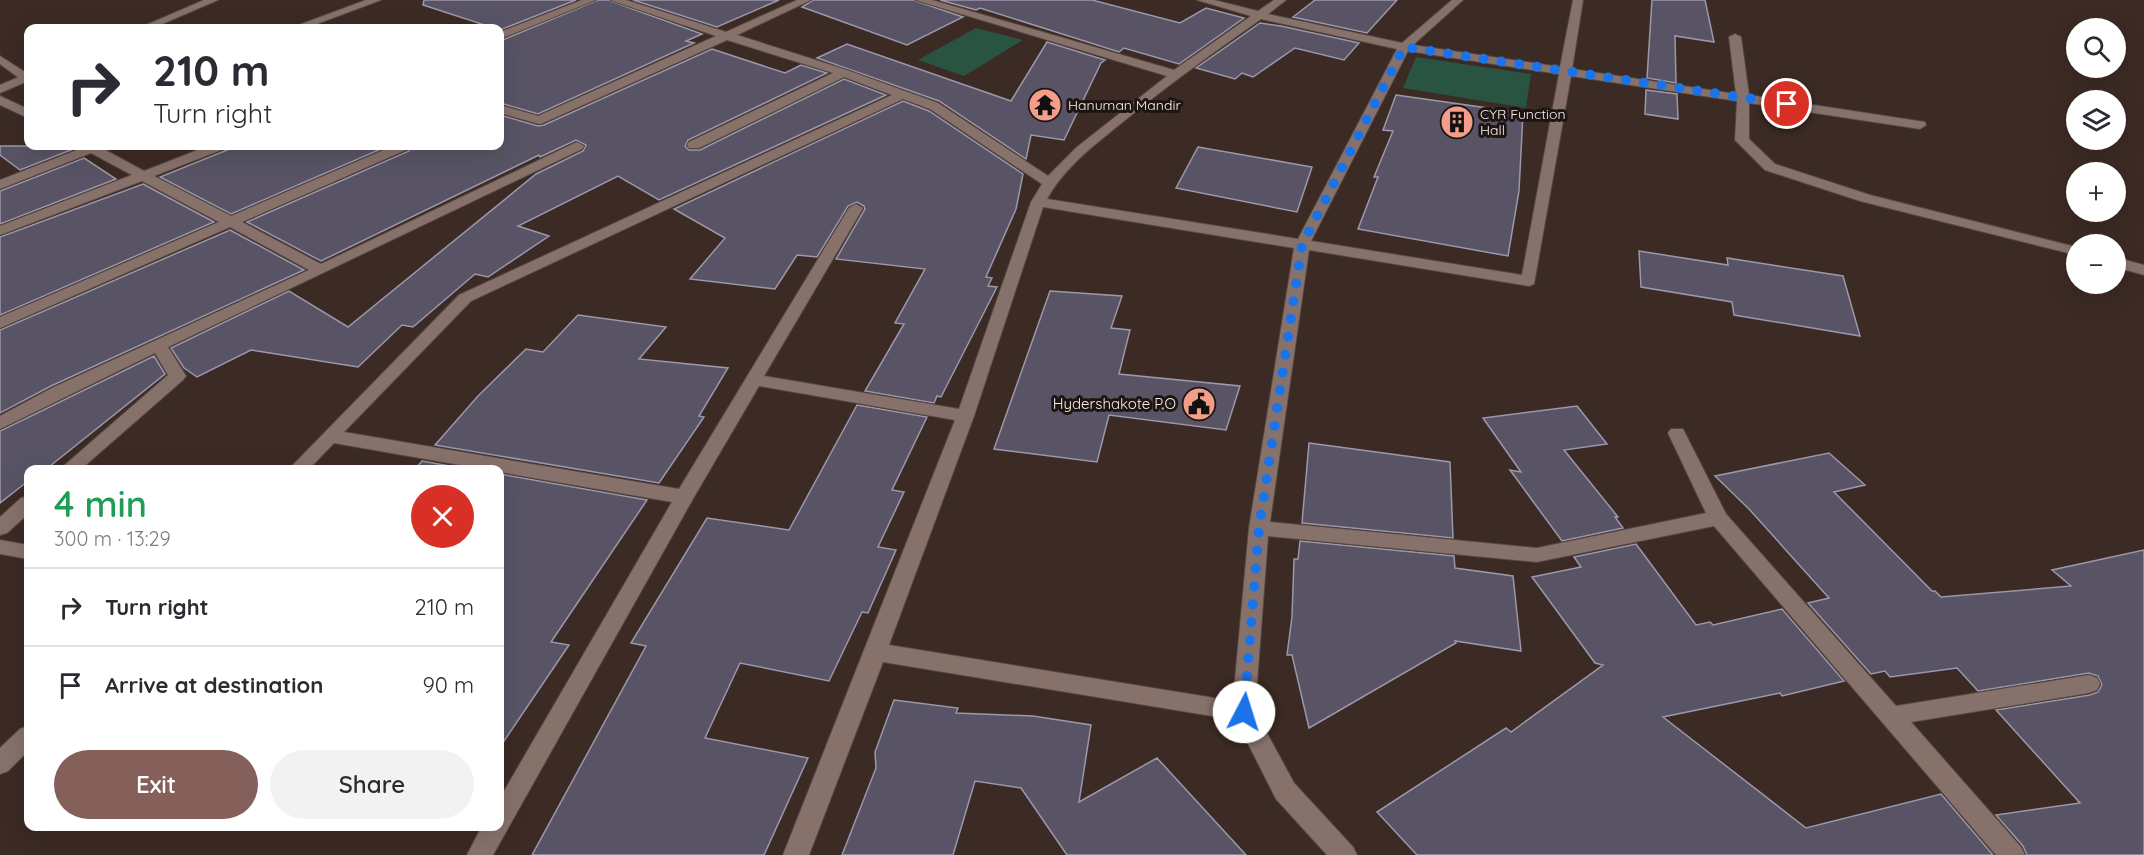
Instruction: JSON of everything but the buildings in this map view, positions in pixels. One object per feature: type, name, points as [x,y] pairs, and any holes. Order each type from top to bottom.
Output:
[{"type":"street","points":[[155,24],[213,0]]},
{"type":"street","points":[[308,24],[376,0]]},
{"type":"street","points":[[504,34],[591,0]]},
{"type":"street","points":[[615,0],[843,72],[934,106],[1048,182]]},
{"type":"street","points":[[504,110],[539,120],[806,0]]},
{"type":"street","points":[[921,0],[1174,74]]},
{"type":"street","points":[[1202,0],[1404,47],[1920,125]]},
{"type":"street","points":[[796,855],[965,416],[1038,202],[1048,182],[1075,156],[1174,74],[1281,0]]},
{"type":"street","points":[[1344,855],[1285,792],[1244,712],[1259,528],[1302,245],[1404,47],[1458,0]]},
{"type":"street","points":[[1038,202],[1529,281],[1578,0]]},
{"type":"street","points":[[1735,37],[1743,97],[1742,140],[1770,167],[1865,198],[2066,248]]},
{"type":"street","points":[[0,59],[24,74]]},
{"type":"street","points":[[694,146],[843,72]]},
{"type":"street","points":[[0,89],[24,79]]},
{"type":"street","points":[[302,465],[465,298],[904,94]]},
{"type":"street","points":[[0,100],[24,112]]},
{"type":"street","points":[[0,423],[58,392],[321,270],[577,146]]},
{"type":"street","points":[[0,185],[83,150]]},
{"type":"street","points":[[96,150],[321,270]]},
{"type":"street","points":[[0,231],[208,150]]},
{"type":"street","points":[[0,323],[394,150]]},
{"type":"street","points":[[504,813],[684,497],[856,208]]},
{"type":"street","points":[[2126,265],[2144,270]]},
{"type":"street","points":[[74,465],[177,376],[159,346]]},
{"type":"street","points":[[754,380],[965,416]]},
{"type":"street","points":[[1677,433],[1718,518],[2012,855]]},
{"type":"street","points":[[330,436],[498,465]]},
{"type":"street","points":[[504,466],[684,497]]},
{"type":"street","points":[[0,528],[24,507]]},
{"type":"street","points":[[1259,528],[1537,555],[1718,518]]},
{"type":"street","points":[[0,547],[24,551]]},
{"type":"street","points":[[876,652],[1244,712]]},
{"type":"street","points":[[1891,716],[2089,684]]},
{"type":"street","points":[[0,764],[24,740]]},
{"type":"street","points":[[480,855],[493,831]]},
{"type":"green space","points":[[976,28],[1023,40],[964,76],[918,60]]},
{"type":"green space","points":[[1416,57],[1531,74],[1526,108],[1403,88]]},
{"type":"place","name":"Hanuman Mandir","points":[[1045,105]]},
{"type":"place","name":"CYR Function Hall","points":[[1457,122]]},
{"type":"place","name":"Hydershakote P.O","points":[[1199,404]]},
{"type":"route","points":[[1244,712],[1259,528],[1302,245],[1404,47],[1787,104]]}]
